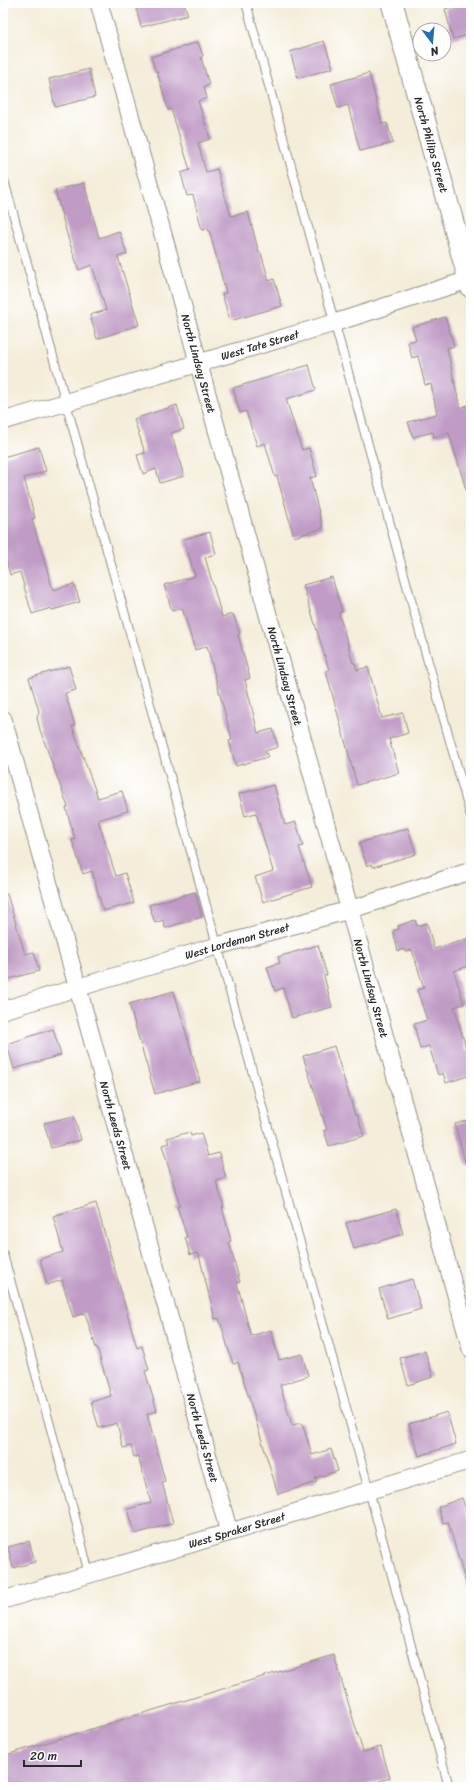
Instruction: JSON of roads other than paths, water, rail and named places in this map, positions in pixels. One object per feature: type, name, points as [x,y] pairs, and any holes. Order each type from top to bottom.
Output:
[{"type":"street","name":"North Lindsay Street","points":[[99,3],[471,1349]]},
{"type":"street","name":"North Philips Street","points":[[392,3],[470,282]]},
{"type":"street","name":"West Tate Street","points":[[3,421],[470,282]]},
{"type":"street","name":"North Leeds Street","points":[[3,719],[229,1532]]},
{"type":"street","name":"West Lordeman Street","points":[[3,1010],[216,946],[349,910],[471,871]]},
{"type":"street","name":"West Spraker Street","points":[[3,1600],[471,1460]]},
{"type":"lane","points":[[246,3],[471,818]]},
{"type":"lane","points":[[3,177],[216,946],[369,1490],[449,1787]]},
{"type":"lane","points":[[3,1254],[70,1497],[89,1574]]}]
